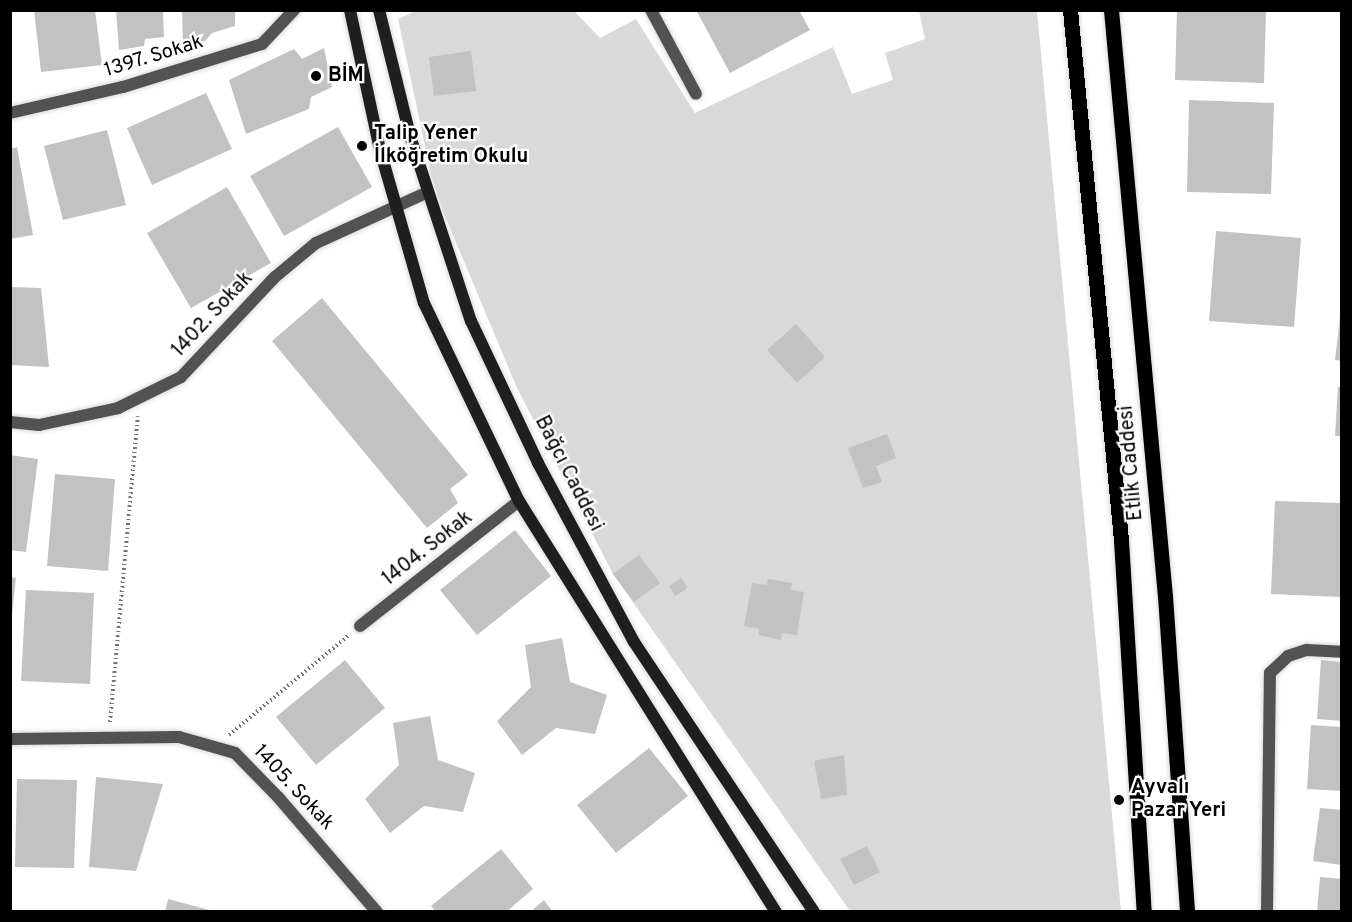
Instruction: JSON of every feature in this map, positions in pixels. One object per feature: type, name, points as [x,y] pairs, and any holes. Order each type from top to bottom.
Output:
[{"type":"main road","points":[[350,10],[397,208],[423,303],[519,501],[776,912]]},
{"type":"main road","name":"Bağcı Caddesi","points":[[379,10],[428,192],[471,321],[572,526],[634,642],[814,912]]},
{"type":"main road","name":"Etlik Caddesi","points":[[1070,10],[1121,540],[1144,912]]},
{"type":"main road","name":"Etlik Caddesi","points":[[1111,10],[1165,596],[1187,912]]},
{"type":"street","name":"1397. Sokak","points":[[10,113],[123,87],[262,44],[294,10]]},
{"type":"street","points":[[651,10],[696,94]]},
{"type":"street","name":"1402. Sokak","points":[[10,422],[39,425],[118,408],[181,377],[275,277],[316,243],[428,192]]},
{"type":"street","name":"1404. Sokak","points":[[360,626],[519,501]]},
{"type":"street","points":[[1267,912],[1270,673],[1287,656],[1306,650],[1341,652]]},
{"type":"street","name":"1405. Sokak","points":[[10,739],[179,737],[235,753],[278,797],[376,912]]},
{"type":"path","points":[[109,738],[139,398]]},
{"type":"path","points":[[214,747],[360,626]]},
{"type":"shaded area","points":[[416,11],[574,11],[600,38],[636,19],[695,113],[833,47],[852,94],[893,80],[885,53],[925,39],[919,11],[1037,11],[1121,911],[850,911],[613,574],[517,388],[442,209],[431,174],[398,19]]},
{"type":"building","points":[[34,10],[95,10],[102,65],[41,72]]},
{"type":"building","points":[[116,10],[163,10],[164,37],[145,39],[144,46],[119,50]]},
{"type":"building","points":[[182,10],[235,10],[235,26],[212,33],[205,41],[183,45]]},
{"type":"building","points":[[696,10],[799,10],[810,30],[730,73]]},
{"type":"building","points":[[1177,10],[1266,10],[1264,83],[1175,80]]},
{"type":"building","points":[[324,48],[332,87],[311,97],[309,109],[246,134],[229,80],[294,49],[302,59]]},
{"type":"building","points":[[471,51],[476,91],[434,96],[429,57]]},
{"type":"building","points":[[206,93],[232,149],[152,185],[127,128]]},
{"type":"building","points":[[1189,100],[1274,103],[1271,194],[1187,192]]},
{"type":"building","points":[[338,127],[372,187],[284,236],[250,176]]},
{"type":"building","points":[[107,130],[126,205],[63,220],[44,146]]},
{"type":"building","points":[[17,147],[33,235],[10,239],[10,149]]},
{"type":"building","points":[[227,187],[271,263],[191,308],[147,233]]},
{"type":"building","points":[[1216,231],[1301,238],[1294,327],[1209,321]]},
{"type":"building","points":[[10,287],[41,288],[49,367],[10,365]]},
{"type":"building","points":[[322,298],[468,475],[450,489],[458,503],[427,528],[272,341]]},
{"type":"building","points":[[1340,317],[1342,317],[1342,361],[1335,360]]},
{"type":"building","points":[[796,324],[825,357],[797,383],[767,350]]},
{"type":"building","points":[[1338,387],[1342,387],[1342,436],[1335,436]]},
{"type":"building","points":[[887,434],[896,458],[876,466],[882,482],[863,488],[848,448]]},
{"type":"building","points":[[10,455],[38,459],[26,552],[10,550]]},
{"type":"building","points":[[55,474],[115,479],[108,571],[47,566]]},
{"type":"building","points":[[1275,501],[1342,503],[1342,597],[1271,594]]},
{"type":"building","points":[[515,530],[551,576],[477,635],[440,590]]},
{"type":"building","points":[[639,555],[660,583],[634,602],[613,574]]},
{"type":"building","points":[[10,577],[16,578],[12,614],[10,614]]},
{"type":"building","points":[[681,578],[688,588],[675,596],[669,586]]},
{"type":"building","points":[[768,579],[792,583],[791,590],[804,592],[797,635],[782,633],[781,640],[758,635],[759,629],[744,626],[752,583],[767,585]]},
{"type":"building","points":[[26,590],[94,593],[90,684],[21,681]]},
{"type":"building","points":[[562,638],[570,682],[607,695],[595,734],[556,728],[522,755],[497,721],[531,687],[525,645]]},
{"type":"building","points":[[345,660],[385,708],[316,765],[276,717]]},
{"type":"building","points":[[1321,660],[1342,662],[1342,721],[1317,719]]},
{"type":"building","points":[[430,716],[438,760],[475,773],[463,812],[424,806],[390,833],[365,799],[399,765],[393,723]]},
{"type":"building","points":[[1311,725],[1342,727],[1342,791],[1307,789]]},
{"type":"building","points":[[649,748],[688,796],[616,853],[577,805]]},
{"type":"building","points":[[844,755],[847,795],[821,799],[814,761]]},
{"type":"building","points":[[96,777],[163,784],[136,871],[89,867]]},
{"type":"building","points":[[17,779],[77,780],[74,868],[15,867]]},
{"type":"building","points":[[1320,808],[1342,810],[1342,865],[1313,861]]},
{"type":"building","points":[[867,846],[880,872],[854,885],[840,859]]},
{"type":"building","points":[[501,849],[533,889],[506,912],[436,912],[431,906]]},
{"type":"building","points":[[1320,877],[1342,879],[1342,912],[1317,912]]},
{"type":"building","points":[[168,899],[213,911],[213,912],[165,912]]},
{"type":"building","points":[[544,900],[553,912],[530,912]]},
{"type":"place","name":"BİM","points":[[316,76]]},
{"type":"place","name":"Talip Yener İlköğretim Okulu","points":[[362,146]]},
{"type":"place","name":"Ayvalı Pazar Yeri","points":[[1119,800]]}]
